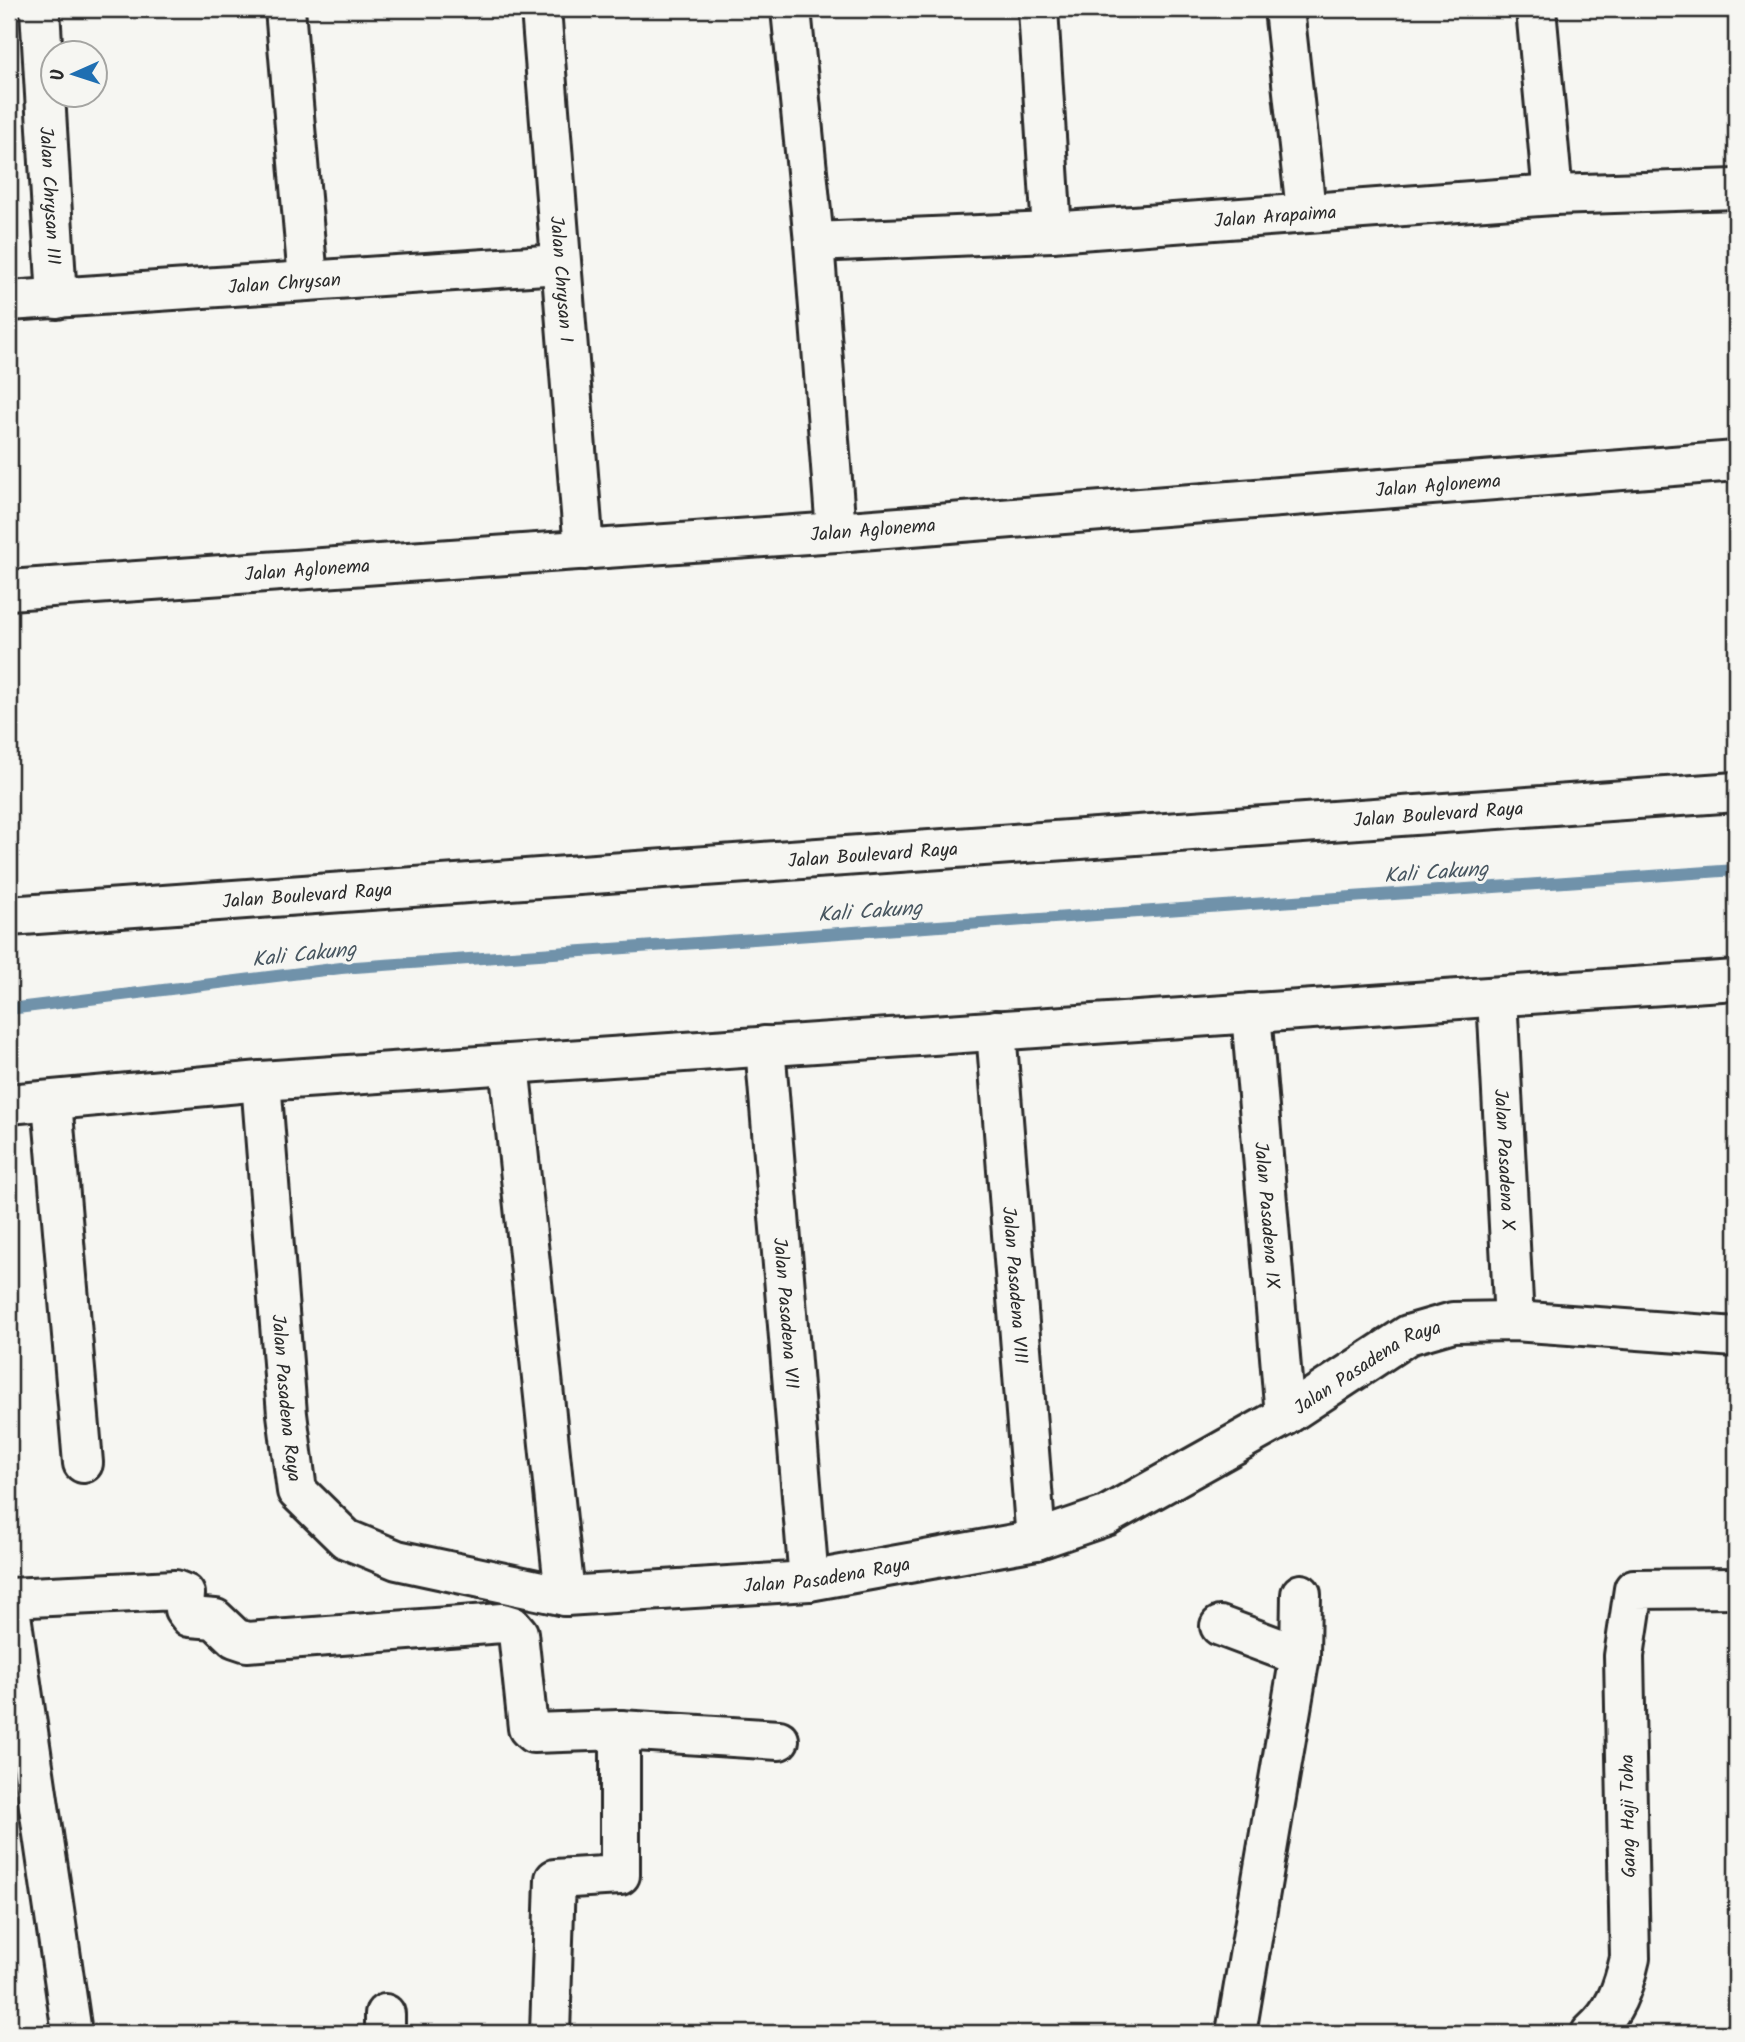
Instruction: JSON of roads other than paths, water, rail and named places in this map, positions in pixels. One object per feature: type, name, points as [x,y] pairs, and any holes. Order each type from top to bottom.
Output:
[{"type":"street","name":"Jalan Chrysan III","points":[[40,9],[57,299]]},
{"type":"street","points":[[285,9],[308,280]]},
{"type":"street","name":"Jalan Chrysan I","points":[[541,9],[584,550]]},
{"type":"street","points":[[791,9],[814,242],[836,532]]},
{"type":"street","points":[[1038,9],[1052,232]]},
{"type":"street","points":[[1284,9],[1306,211]]},
{"type":"street","points":[[1536,9],[1553,195]]},
{"type":"street","name":"Jalan Arapaima","points":[[814,242],[1052,232],[1306,211],[1553,195],[1736,189]]},
{"type":"street","name":"Jalan Chrysan","points":[[9,301],[561,264]]},
{"type":"street","name":"Jalan Aglonema","points":[[9,590],[836,532],[1736,461]]},
{"type":"street","name":"Jalan Boulevard Raya","points":[[9,916],[1736,792]]},
{"type":"street","points":[[9,1104],[261,1081],[1736,980]]},
{"type":"street","name":"Jalan Pasadena X","points":[[1497,997],[1514,1321]]},
{"type":"street","name":"Jalan Pasadena IX","points":[[1251,1013],[1285,1416]]},
{"type":"street","name":"Jalan Pasadena VIII","points":[[996,1030],[1036,1540]]},
{"type":"street","name":"Jalan Pasadena VII","points":[[765,1046],[809,1581]]},
{"type":"street","points":[[509,1064],[565,1596]]},
{"type":"street","name":"Jalan Pasadena Raya","points":[[261,1081],[286,1414],[297,1492],[345,1539],[397,1560],[565,1596],[809,1581],[1036,1540],[1106,1516],[1285,1416],[1408,1335],[1453,1322],[1514,1321],[1736,1337]]},
{"type":"street","points":[[52,1102],[83,1463]]},
{"type":"street","name":"Gang Haji Toha","points":[[1591,2033],[1607,2020],[1622,1991],[1630,1958],[1624,1656],[1634,1589],[1736,1588]]},
{"type":"street","points":[[72,2033],[9,1600],[176,1590],[186,1594],[184,1609],[190,1617],[215,1619],[235,1638],[247,1642],[502,1623],[512,1626],[518,1633],[528,1728],[533,1733],[620,1730],[779,1741]]},
{"type":"street","points":[[1236,2033],[1300,1656],[1301,1594]]},
{"type":"street","points":[[1220,1626],[1300,1656]]},
{"type":"street","points":[[550,2033],[555,1879],[620,1875],[620,1730]]},
{"type":"waterway","name":"Kali Cakung","points":[[9,1009],[341,968],[1736,870]]}]
